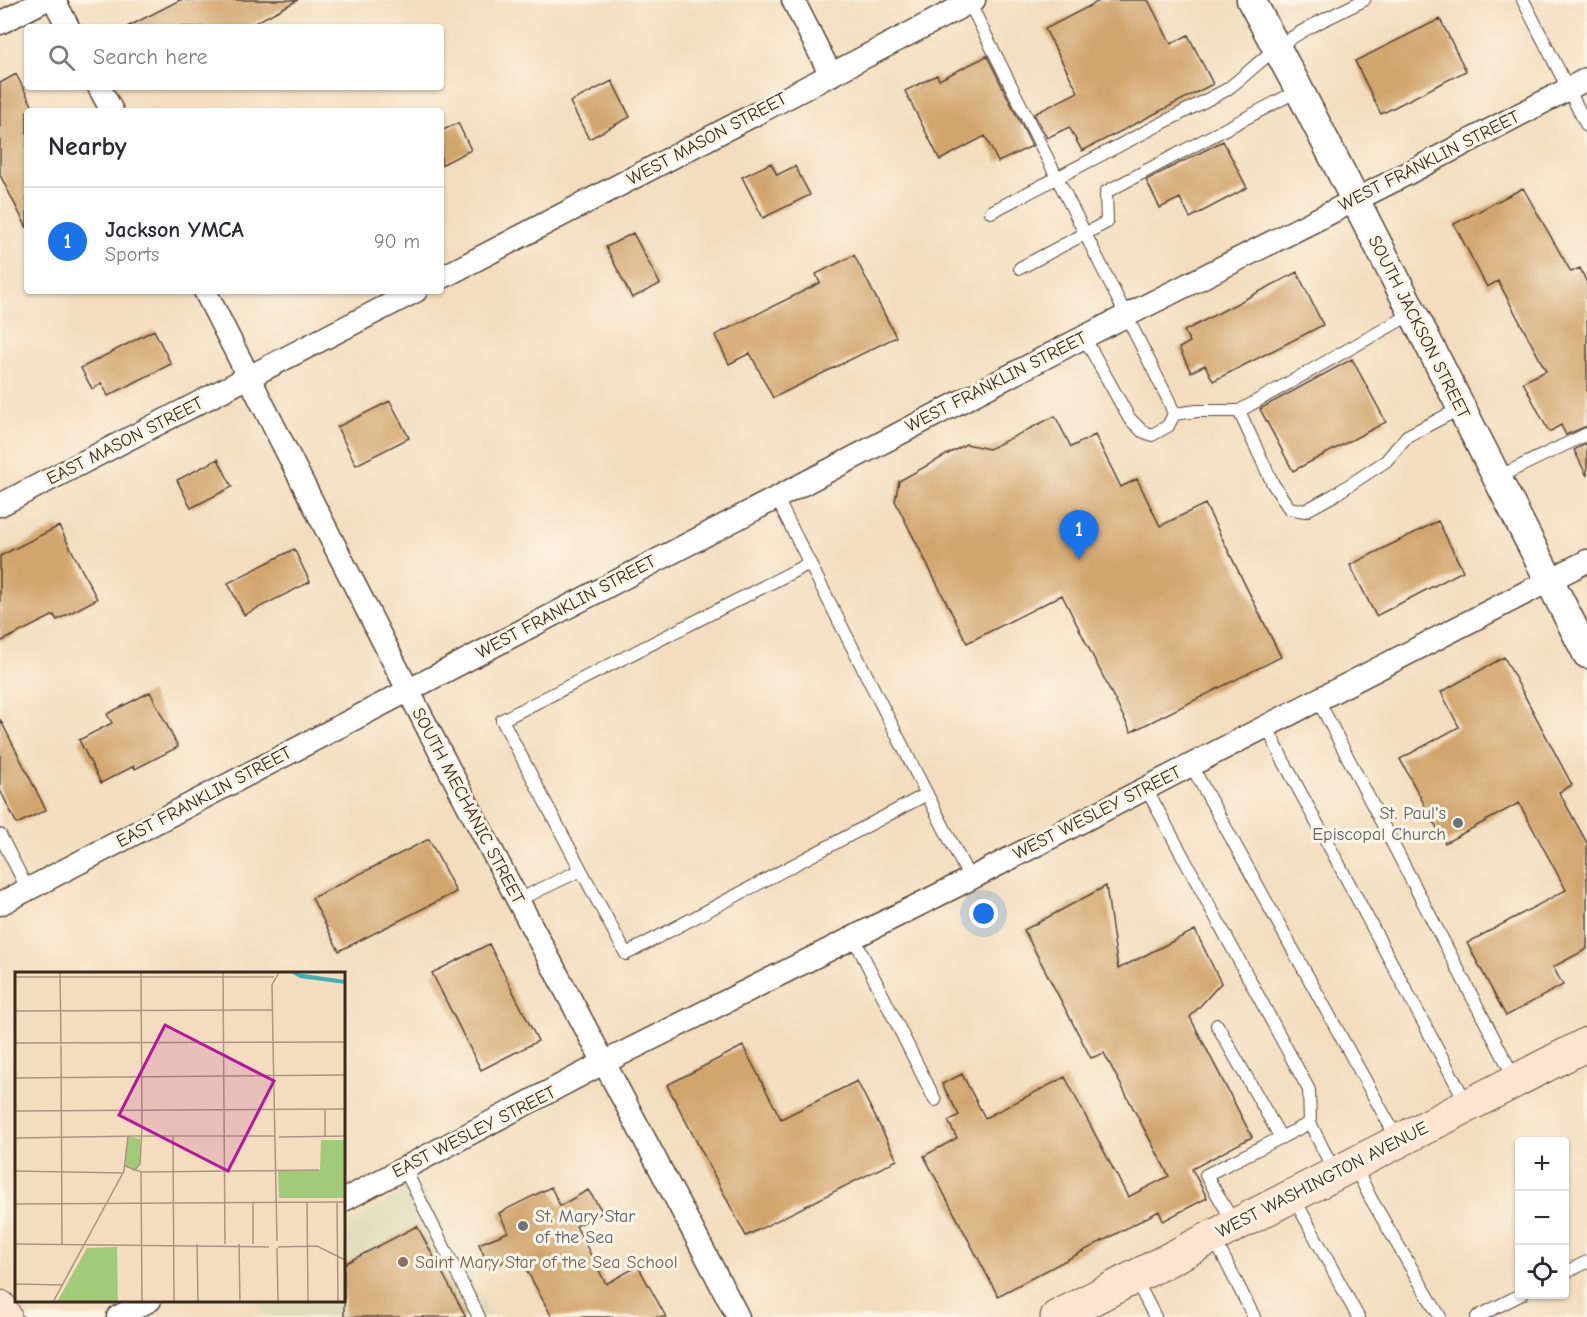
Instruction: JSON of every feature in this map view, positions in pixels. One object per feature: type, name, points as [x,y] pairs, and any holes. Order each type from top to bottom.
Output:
[{"type":"main road","name":"WEST WASHINGTON AVENUE","points":[[1057,1317],[1587,1044]]},
{"type":"main road","points":[[0,1307],[5,1317]]},
{"type":"street","points":[[0,23],[45,0]]},
{"type":"street","points":[[54,0],[66,24]]},
{"type":"street","points":[[793,0],[831,75]]},
{"type":"street","name":"SOUTH JACKSON STREET","points":[[1251,0],[1587,654]]},
{"type":"street","name":"WEST MASON STREET","points":[[444,276],[972,1]]},
{"type":"street","name":"WEST FRANKLIN STREET","points":[[408,690],[1084,336],[1577,84]]},
{"type":"street","points":[[101,90],[110,108]]},
{"type":"street","name":"SOUTH MECHANIC STREET","points":[[207,294],[408,690],[738,1317]]},
{"type":"street","points":[[249,378],[410,294]]},
{"type":"street","name":"EAST MASON STREET","points":[[0,505],[249,378]]},
{"type":"street","name":"WEST WESLEY STREET","points":[[605,1062],[969,879],[1587,561]]},
{"type":"street","name":"EAST FRANKLIN STREET","points":[[0,904],[408,690]]},
{"type":"street","name":"EAST WESLEY STREET","points":[[345,1199],[605,1062]]},
{"type":"street","points":[[118,1317],[146,1302]]},
{"type":"lane","points":[[991,212],[1226,90],[1277,47],[1364,0]]},
{"type":"lane","points":[[1522,0],[1577,84],[1587,126]]},
{"type":"lane","points":[[972,1],[1125,316],[1169,401],[1174,414],[1168,426],[1152,435],[1142,432],[1129,418],[1084,336]]},
{"type":"lane","points":[[1020,268],[1107,222],[1106,192],[1299,90]]},
{"type":"lane","points":[[1174,414],[1197,411],[1239,411],[1413,313]]},
{"type":"lane","points":[[1239,411],[1273,484],[1289,508],[1305,511],[1386,461],[1407,436],[1461,408]]},
{"type":"lane","points":[[1496,478],[1587,434]]},
{"type":"lane","points":[[776,497],[969,879]]},
{"type":"lane","points":[[810,563],[502,720],[626,954],[927,794]]},
{"type":"lane","points":[[1318,700],[1515,1080]]},
{"type":"lane","points":[[1266,725],[1467,1105]]},
{"type":"lane","points":[[1191,765],[1398,1142]]},
{"type":"lane","points":[[1146,788],[1309,1090],[1310,1123],[1344,1169],[1371,1199],[1440,1317]]},
{"type":"lane","points":[[0,835],[28,890]]},
{"type":"lane","points":[[518,900],[580,870]]},
{"type":"lane","points":[[853,936],[935,1100]]},
{"type":"lane","points":[[1218,1025],[1281,1138]]},
{"type":"lane","points":[[1254,1317],[1206,1175],[1310,1123]]},
{"type":"lane","points":[[404,1168],[480,1317]]},
{"type":"lane","points":[[1292,1196],[1358,1317]]},
{"type":"lane","points":[[1569,1271],[1587,1262]]},
{"type":"lane","points":[[1134,1277],[1155,1317]]},
{"type":"lane","points":[[1477,1317],[1515,1298]]},
{"type":"shaded area","name":"Saint Mary Star of the Sea School","points":[[422,1183],[491,1317],[266,1317],[258,1302],[345,1302],[345,1223]]},
{"type":"building","points":[[180,0],[298,0],[253,24],[133,24]]},
{"type":"building","points":[[1101,0],[1148,0],[1171,44],[1188,35],[1213,84],[1082,151],[1069,127],[1047,138],[1034,114],[1078,92],[1045,29]]},
{"type":"building","points":[[1440,19],[1466,71],[1381,114],[1355,61]]},
{"type":"building","points":[[987,56],[1032,146],[998,162],[985,136],[940,160],[905,91],[937,75],[939,80]]},
{"type":"building","points":[[16,74],[33,108],[24,108],[24,222],[0,175],[0,83]]},
{"type":"building","points":[[612,81],[630,117],[589,139],[570,102]]},
{"type":"building","points":[[458,123],[471,150],[444,164],[444,130]]},
{"type":"building","points":[[1223,141],[1247,188],[1190,218],[1180,198],[1160,208],[1146,180]]},
{"type":"building","points":[[771,163],[777,175],[795,166],[810,195],[763,218],[742,177]]},
{"type":"building","points":[[1523,188],[1571,272],[1580,268],[1587,283],[1587,426],[1566,435],[1561,425],[1549,432],[1523,382],[1546,371],[1498,281],[1487,287],[1454,224]]},
{"type":"building","points":[[633,233],[660,284],[632,298],[606,247]]},
{"type":"building","points":[[854,255],[896,337],[773,398],[750,353],[729,364],[715,335],[820,283],[816,274]]},
{"type":"building","points":[[1297,272],[1323,325],[1213,381],[1205,365],[1191,372],[1179,348],[1190,342],[1184,331]]},
{"type":"building","points":[[154,330],[171,364],[108,396],[102,383],[92,389],[81,368]]},
{"type":"building","points":[[1352,359],[1386,422],[1293,471],[1260,409]]},
{"type":"building","points":[[390,401],[409,438],[356,465],[337,427]]},
{"type":"building","points":[[1055,416],[1071,447],[1095,435],[1121,487],[1137,479],[1160,526],[1205,504],[1281,657],[1131,732],[1062,595],[967,643],[895,501],[899,481],[966,444],[989,449]]},
{"type":"building","points":[[1587,443],[1587,476],[1574,450]]},
{"type":"building","points":[[218,459],[232,487],[191,508],[177,480]]},
{"type":"building","points":[[1438,521],[1463,571],[1376,616],[1350,565]]},
{"type":"building","points":[[59,526],[97,599],[57,620],[54,615],[0,642],[0,556]]},
{"type":"building","points":[[294,549],[310,582],[244,615],[228,583]]},
{"type":"building","name":"St. Paul's Episcopal Church","points":[[1504,657],[1572,785],[1559,792],[1587,843],[1587,949],[1553,967],[1563,985],[1506,1016],[1467,943],[1566,890],[1519,803],[1445,843],[1400,759],[1459,727],[1441,692]]},
{"type":"building","points":[[150,692],[178,747],[101,783],[79,740],[112,723],[107,714]]},
{"type":"building","points":[[0,719],[46,810],[17,824],[0,790]]},
{"type":"building","points":[[429,839],[456,892],[339,951],[312,898]]},
{"type":"building","points":[[1106,886],[1118,969],[1195,930],[1221,983],[1190,1017],[1252,1137],[1192,1169],[1207,1198],[1163,1221],[1159,1211],[998,1296],[924,1156],[957,1138],[948,1121],[959,1115],[942,1084],[962,1074],[985,1118],[1065,1077],[1128,1197],[1169,1176],[1104,1053],[1091,1058],[1024,930]]},
{"type":"building","points":[[489,944],[538,1041],[481,1070],[432,973]]},
{"type":"building","points":[[743,1046],[781,1119],[857,1081],[897,1160],[746,1236],[667,1085]]},
{"type":"building","points":[[551,1187],[560,1206],[588,1190],[603,1212],[576,1226],[606,1284],[638,1266],[666,1317],[552,1317],[518,1254],[490,1269],[479,1244],[508,1232],[499,1213]]},
{"type":"building","points":[[417,1226],[466,1317],[344,1317],[345,1263]]},
{"type":"place","name":"Jackson YMCA","points":[[1079,560]]},
{"type":"place","name":"St. Paul's Episcopal Church","points":[[1458,823]]},
{"type":"place","name":"St. Mary Star of the Sea","points":[[523,1226]]},
{"type":"place","name":"Saint Mary Star of the Sea School","points":[[403,1262]]}]
